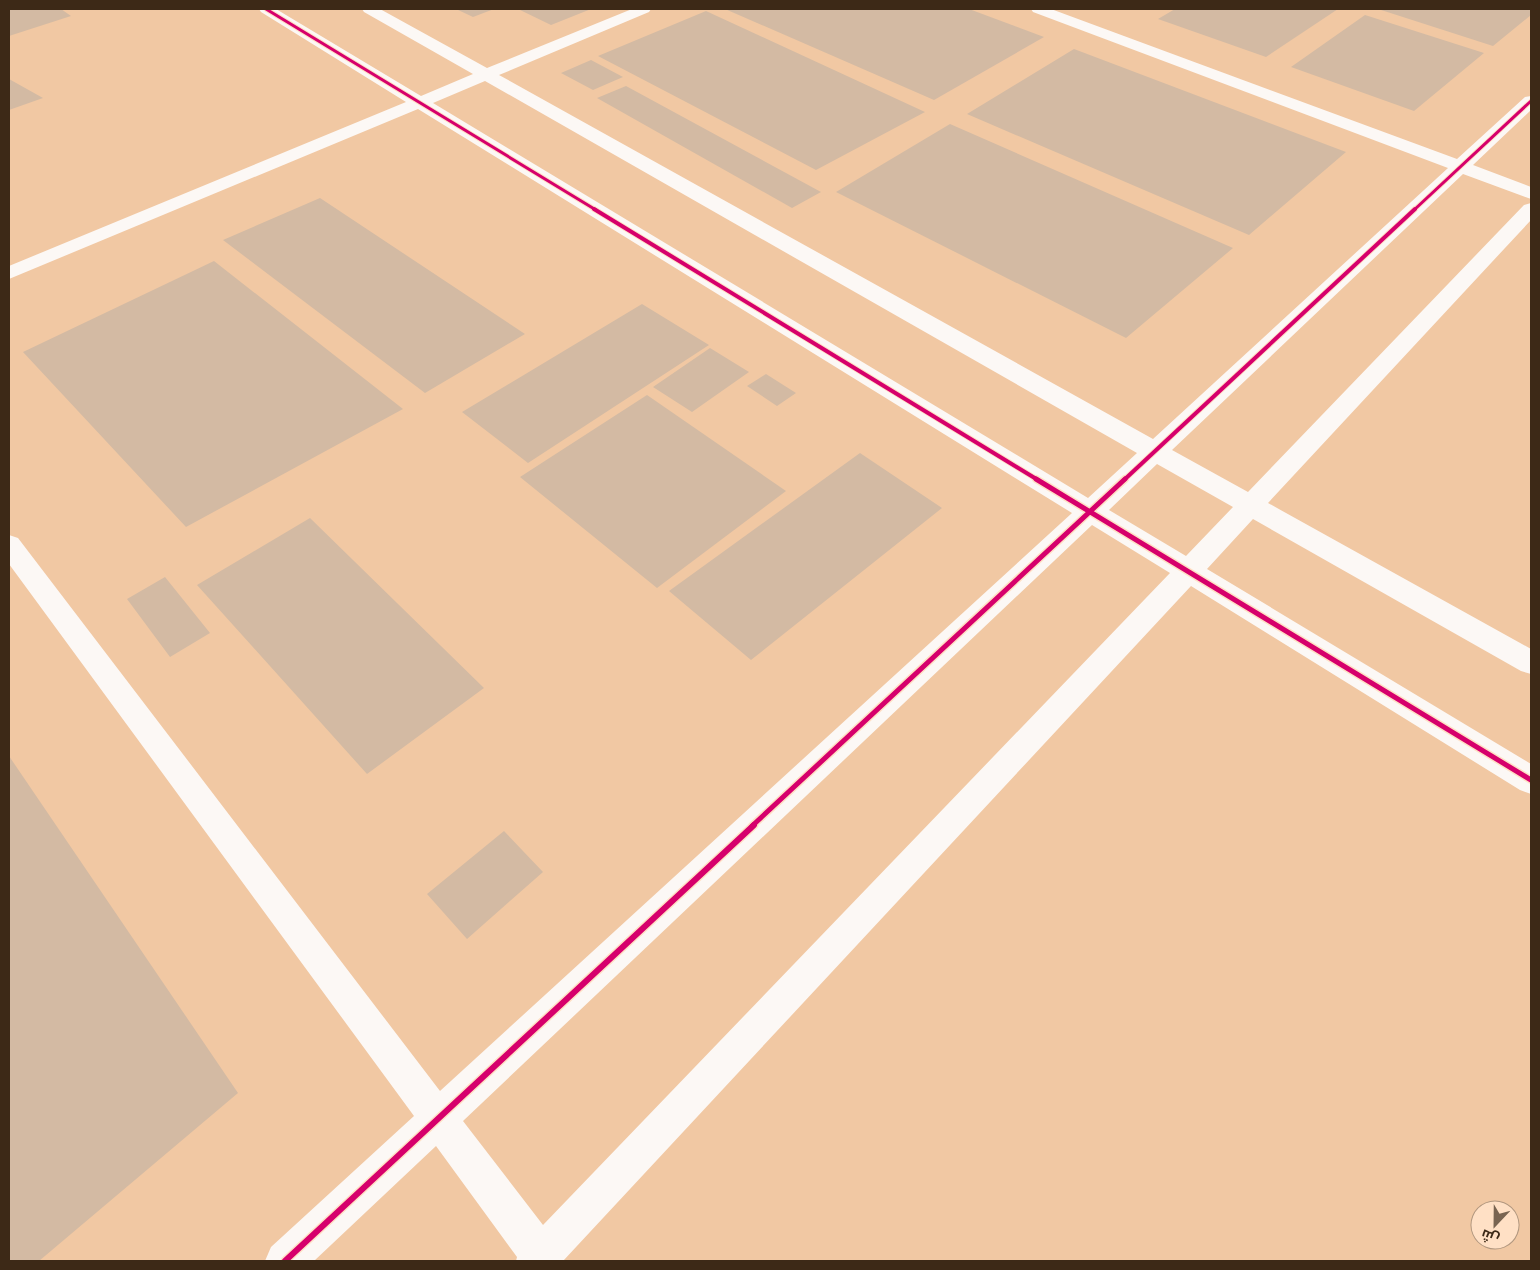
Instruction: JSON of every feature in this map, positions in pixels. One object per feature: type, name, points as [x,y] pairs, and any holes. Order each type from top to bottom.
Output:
[{"type":"street","points":[[266,9],[1531,780]]},
{"type":"street","points":[[369,9],[1531,663]]},
{"type":"street","points":[[9,273],[644,9]]},
{"type":"street","points":[[1038,9],[1531,193]]},
{"type":"street","points":[[285,1261],[1531,101]]},
{"type":"street","points":[[9,546],[439,1118],[539,1258],[1531,209]]},
{"type":"shaded area","points":[[9,9],[1531,9],[1531,1261],[9,1261]]},
{"type":"building","points":[[9,9],[61,9],[71,16],[9,36]]},
{"type":"building","points":[[456,9],[494,9],[473,17]]},
{"type":"building","points":[[518,9],[591,9],[551,25]]},
{"type":"building","points":[[725,9],[969,9],[1044,37],[934,100]]},
{"type":"building","points":[[1175,9],[1338,9],[1266,57],[1158,19]]},
{"type":"building","points":[[1378,9],[1531,9],[1531,15],[1493,46]]},
{"type":"building","points":[[706,11],[925,112],[816,170],[598,56]]},
{"type":"building","points":[[1365,15],[1484,53],[1414,111],[1291,67]]},
{"type":"building","points":[[1074,49],[1346,152],[1249,235],[967,114]]},
{"type":"building","points":[[591,60],[623,77],[593,90],[561,73]]},
{"type":"building","points":[[9,79],[43,98],[9,110]]},
{"type":"building","points":[[626,86],[821,192],[792,208],[597,98]]},
{"type":"building","points":[[950,124],[1233,248],[1126,338],[836,192]]},
{"type":"building","points":[[320,198],[525,334],[425,393],[223,240]]},
{"type":"building","points":[[214,261],[403,409],[186,527],[23,352]]},
{"type":"building","points":[[642,304],[709,345],[528,463],[462,412]]},
{"type":"building","points":[[710,348],[749,372],[692,412],[653,387]]},
{"type":"building","points":[[766,374],[796,393],[777,406],[747,386]]},
{"type":"building","points":[[647,395],[786,491],[657,588],[520,477]]},
{"type":"building","points":[[860,453],[942,508],[751,660],[669,591]]},
{"type":"building","points":[[310,518],[484,688],[367,774],[197,585]]},
{"type":"building","points":[[165,577],[210,633],[170,657],[127,599]]},
{"type":"building","points":[[9,756],[238,1093],[39,1261],[9,1261]]},
{"type":"building","points":[[504,831],[543,872],[467,939],[427,894]]},
{"type":"cycle path","points":[[266,9],[1531,780]]},
{"type":"cycle path","points":[[285,1261],[1531,101]]}]
